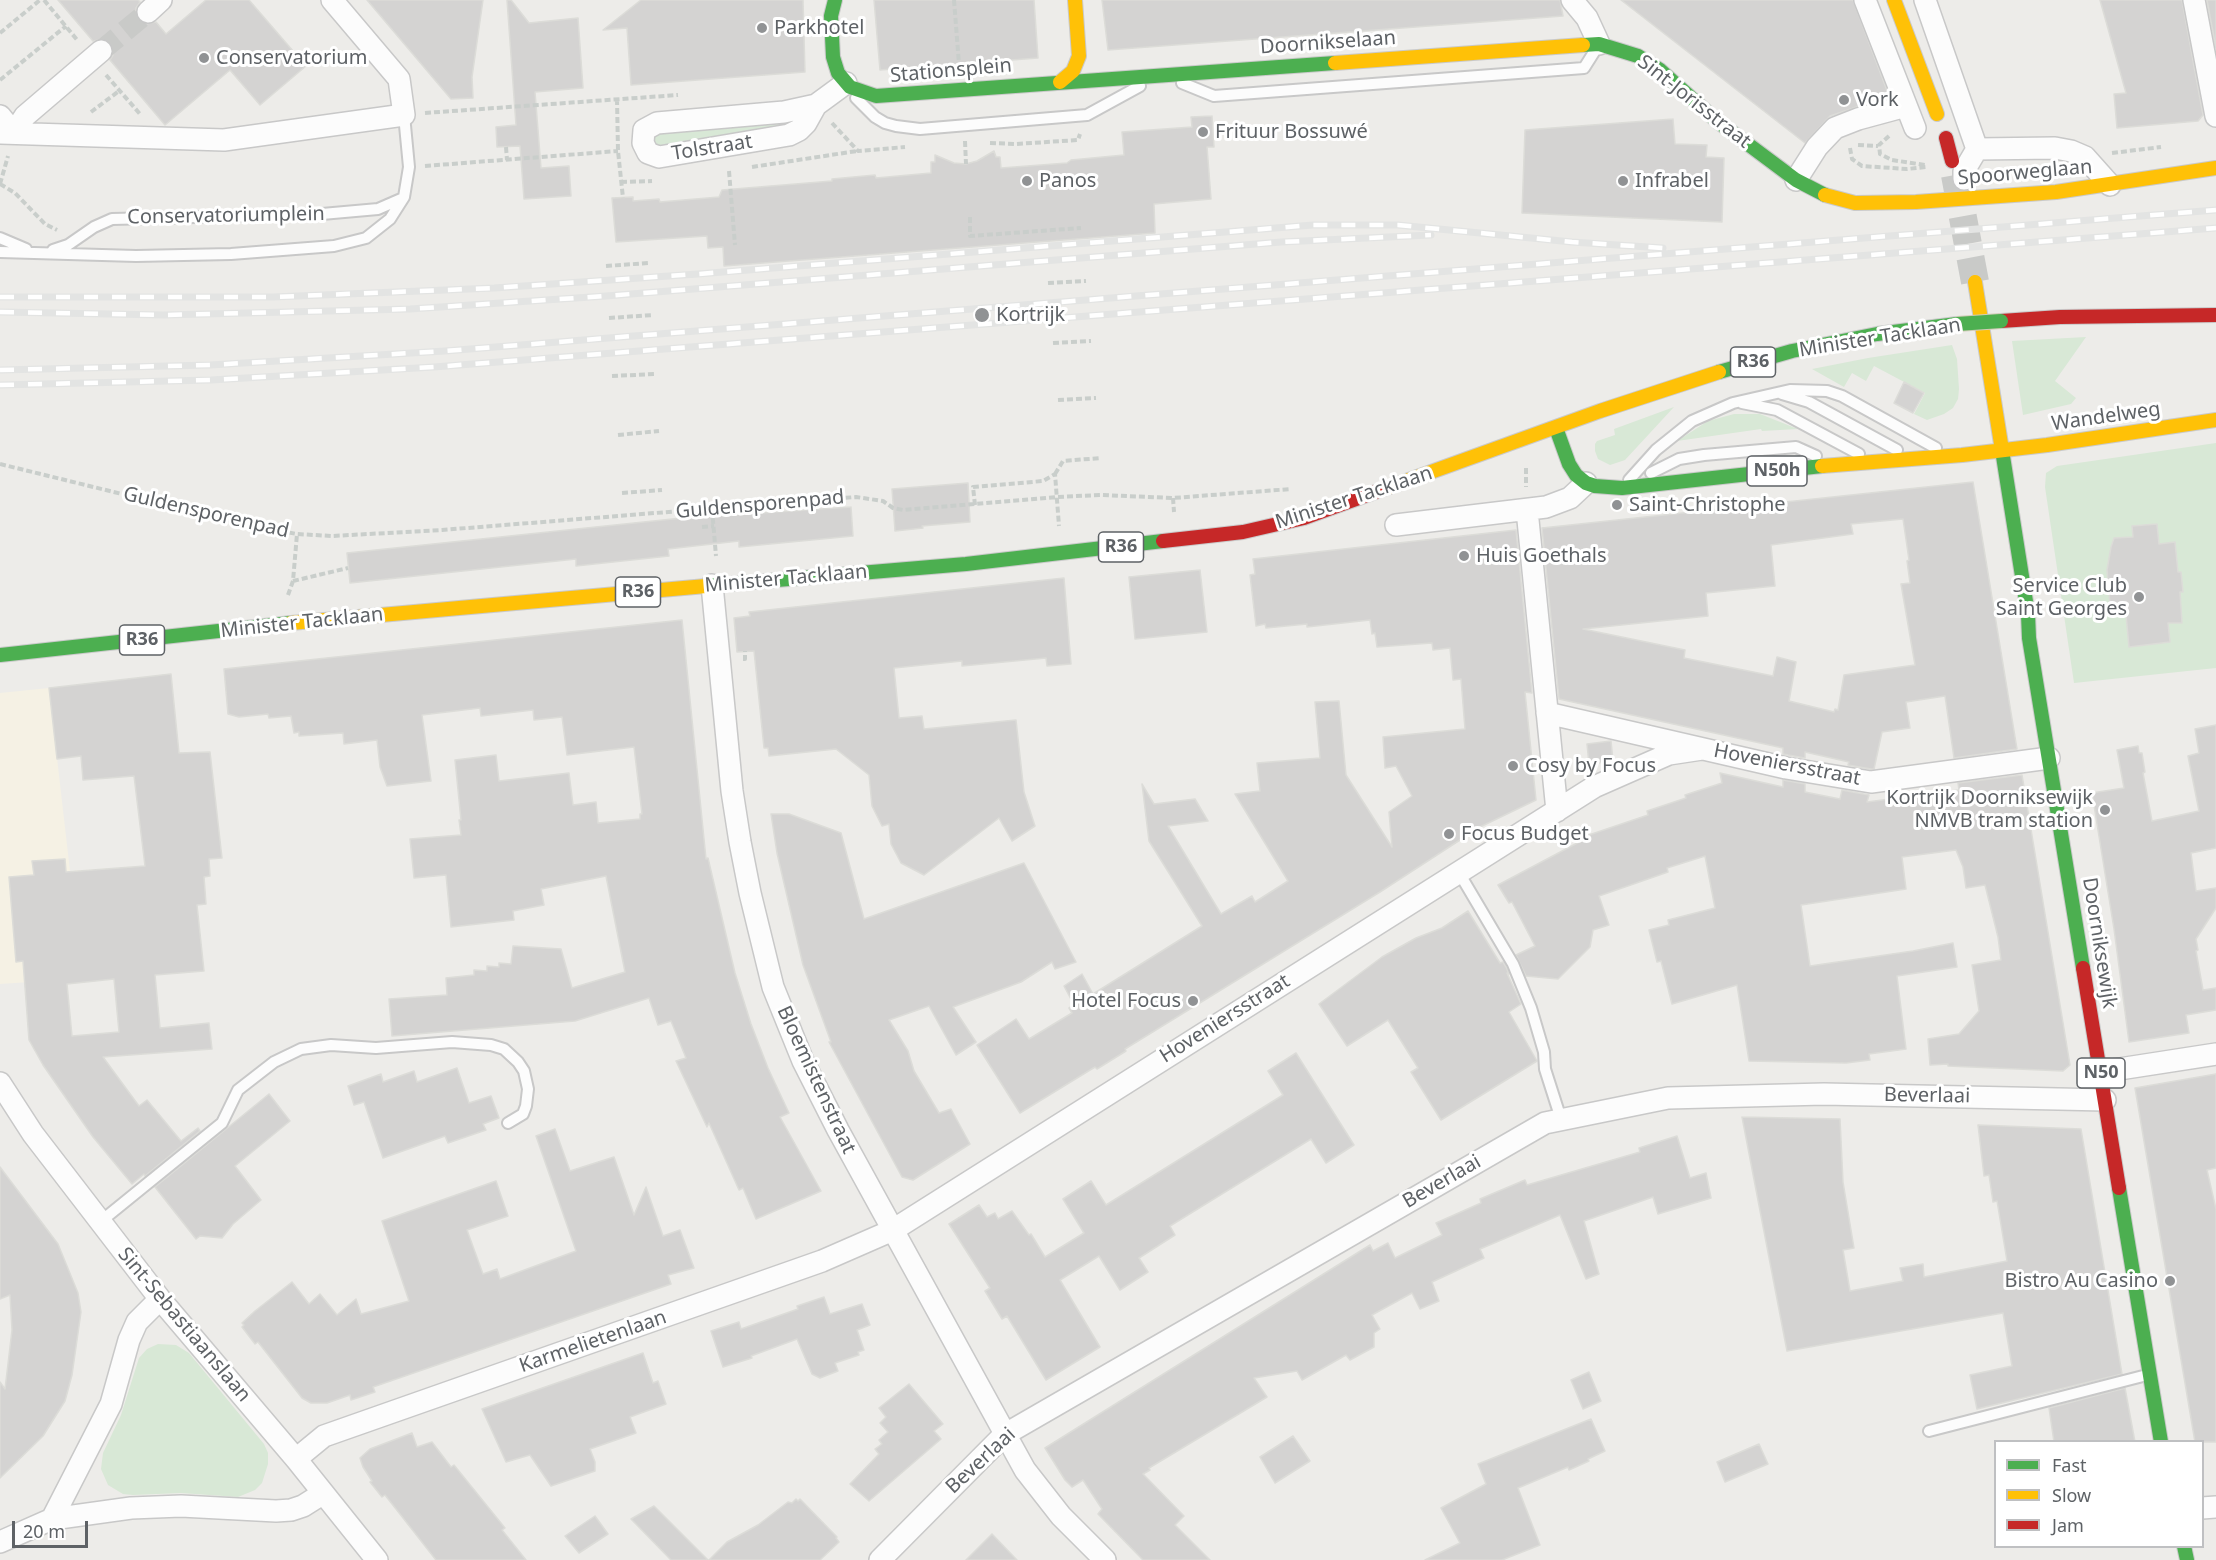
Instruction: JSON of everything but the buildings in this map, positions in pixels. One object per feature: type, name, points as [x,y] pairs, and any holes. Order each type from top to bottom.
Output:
[{"type":"main road","points":[[835,0],[831,16],[833,57],[838,73],[846,83]]},
{"type":"main road","points":[[1060,82],[1073,71],[1079,56],[1075,0]]},
{"type":"main road","points":[[1894,0],[1937,114]]},
{"type":"main road","name":"Doornikselaan","points":[[1060,82],[1599,44]]},
{"type":"main road","name":"Sint-Jorisstraat","points":[[1599,44],[1638,56],[1653,65],[1717,121],[1796,180],[1815,191],[1837,199]]},
{"type":"main road","name":"Stationsplein","points":[[846,83],[867,94],[886,96],[1060,82]]},
{"type":"main road","points":[[1946,138],[1952,160]]},
{"type":"main road","name":"Spoorweglaan","points":[[1837,199],[1856,203],[1916,202],[2056,192],[2216,168]]},
{"type":"main road","name":"Doorniksewijk","points":[[1975,282],[2028,614],[2029,638],[2161,1440]]},
{"type":"main road","name":"Minister Tacklaan","points":[[0,655],[351,617],[977,563],[1243,532],[1304,518],[1730,368],[1792,351],[1877,334],[1957,324],[2060,317],[2216,315]]},
{"type":"main road","name":"Wandelweg","points":[[2002,450],[2106,438],[2216,420]]},
{"type":"main road","points":[[1556,428],[1572,470],[1586,483]]},
{"type":"main road","name":"N50h","points":[[1586,483],[1604,488],[1622,488],[1838,464],[2002,450]]},
{"type":"street","name":"Conservatoriumplein","points":[[332,0],[399,79],[404,115]]},
{"type":"street","points":[[1572,0],[1587,18],[1599,44]]},
{"type":"street","points":[[1865,0],[1911,119]]},
{"type":"street","points":[[1925,0],[1977,149],[1964,171],[1964,179]]},
{"type":"street","points":[[2194,0],[2216,116]]},
{"type":"street","points":[[7,133],[101,51]]},
{"type":"street","name":"Tolstraat","points":[[816,105],[806,123],[789,135],[659,157],[648,153],[643,143],[645,130],[653,124],[784,112],[816,105],[846,83]]},
{"type":"street","points":[[7,133],[224,140],[404,115]]},
{"type":"street","points":[[0,116],[7,133]]},
{"type":"street","points":[[1796,180],[1816,147],[1836,129],[1858,119],[1911,119],[1970,126]]},
{"type":"street","points":[[1977,149],[2055,148],[2071,151],[2085,157],[2110,185]]},
{"type":"street","name":"Minister Tacklaan","points":[[1396,525],[1527,510],[1561,503],[1577,493],[1586,483]]},
{"type":"street","points":[[1527,510],[1557,811]]},
{"type":"street","name":"Bloemistenstraat","points":[[712,585],[735,811],[750,893],[773,987],[803,1061],[838,1130],[1004,1435],[1025,1470],[1061,1516],[1105,1560]]},
{"type":"street","name":"Hoveniersstraat","points":[[1547,713],[1786,768],[1871,782],[2049,758]]},
{"type":"street","name":"Hoveniersstraat","points":[[893,1230],[1594,787],[1669,754],[1702,749]]},
{"type":"street","points":[[2100,1072],[2216,1054]]},
{"type":"street","name":"Sint-Sebastiaanslaan","points":[[0,1083],[33,1134],[160,1299],[296,1459],[377,1560]]},
{"type":"street","name":"Beverlaai","points":[[880,1560],[1004,1435],[1545,1123],[1668,1098],[1824,1094],[2105,1100]]},
{"type":"street","name":"Karmelietenlaan","points":[[296,1459],[324,1436],[822,1261],[893,1230]]},
{"type":"street","points":[[52,1519],[111,1404],[129,1340],[137,1322],[160,1299]]},
{"type":"street","points":[[0,1542],[52,1519],[131,1508],[181,1506],[276,1512],[303,1506],[322,1494]]},
{"type":"lane","points":[[846,83],[851,93],[866,110],[885,123],[908,129],[920,129],[1087,115],[1161,75],[1214,96],[1584,68],[1599,44]]},
{"type":"lane","points":[[1035,99],[1060,82]]},
{"type":"lane","points":[[866,110],[888,109]]},
{"type":"lane","name":"Conservatoriumplein","points":[[40,252],[136,256],[231,254],[351,243],[366,238],[390,219],[404,197],[409,167],[404,115]]},
{"type":"lane","name":"Conservatoriumplein","points":[[40,252],[68,245],[94,227],[112,219],[258,217],[356,212],[389,206],[404,197]]},
{"type":"lane","points":[[0,238],[11,244],[40,252]]},
{"type":"lane","points":[[0,252],[40,252]]},
{"type":"lane","points":[[1622,488],[1672,435],[1692,421],[1733,403],[1771,393],[1811,389],[1842,396],[1949,455]]},
{"type":"lane","points":[[1771,393],[1790,395],[1809,402],[1910,458]]},
{"type":"lane","points":[[1733,403],[1756,404],[1777,410],[1872,461]]},
{"type":"lane","points":[[1622,488],[1679,459],[1704,455],[1796,447],[1838,464]]},
{"type":"lane","points":[[1458,871],[1513,964],[1544,1052],[1545,1069],[1561,1119]]},
{"type":"lane","points":[[100,1222],[222,1123],[238,1090],[274,1062],[301,1049],[331,1045],[376,1047],[452,1042],[491,1045],[504,1049],[519,1062],[524,1071],[528,1089],[523,1114],[508,1124]]},
{"type":"lane","points":[[1929,1431],[2150,1374]]},
{"type":"path","points":[[0,33],[40,0]]},
{"type":"path","points":[[0,80],[66,26]]},
{"type":"path","points":[[86,115],[119,90]]},
{"type":"path","points":[[404,115],[617,99]]},
{"type":"path","points":[[1878,146],[1885,138],[1894,134]]},
{"type":"path","points":[[1852,143],[1878,146],[1880,154],[1889,159],[1935,166],[1907,169],[1862,166],[1852,159],[1849,152],[1852,143]]},
{"type":"path","points":[[506,147],[507,160]]},
{"type":"path","points":[[409,167],[618,151]]},
{"type":"path","points":[[965,152],[966,164]]},
{"type":"path","points":[[9,154],[0,184],[15,192],[45,224],[62,231]]},
{"type":"path","points":[[729,171],[735,245]]},
{"type":"path","points":[[970,217],[970,236],[1081,228]]},
{"type":"path","points":[[606,266],[649,263]]},
{"type":"path","points":[[1048,284],[1086,281]]},
{"type":"path","points":[[609,318],[653,315]]},
{"type":"path","points":[[1053,343],[1091,341]]},
{"type":"path","points":[[612,376],[656,374]]},
{"type":"path","points":[[1058,400],[1096,398]]},
{"type":"path","points":[[618,435],[658,431]]},
{"type":"path","points":[[975,505],[973,487],[1043,481],[1055,474],[1063,461],[1101,458]]},
{"type":"path","name":"Guldensporenpad","points":[[0,464],[252,526],[297,534],[332,536],[856,497],[884,501],[893,508],[903,510],[1057,497],[1100,495],[1173,498],[1297,488]]},
{"type":"path","points":[[1055,474],[1059,527]]},
{"type":"path","points":[[622,493],[662,490]]},
{"type":"path","points":[[712,509],[716,557]]},
{"type":"path","points":[[702,527],[714,526]]},
{"type":"path","points":[[297,534],[293,581],[348,568]]},
{"type":"shaded area","points":[[49,688],[70,871],[145,866],[155,975],[91,981],[90,978],[0,984],[0,693]]},
{"type":"green space","points":[[789,120],[789,126],[663,149],[655,147],[652,134],[653,132]]},
{"type":"green space","points":[[2086,337],[2055,381],[2076,398],[2071,404],[2023,415],[2012,341]]},
{"type":"green space","points":[[1952,345],[1957,359],[1958,399],[1953,408],[1927,420],[1914,414],[1925,393],[1874,366],[1866,381],[1852,373],[1844,387],[1812,369],[1868,358]]},
{"type":"green space","points":[[1674,407],[1625,460],[1610,465],[1598,459],[1595,444],[1597,441],[1615,435],[1614,429]]},
{"type":"green space","points":[[1734,414],[1760,414],[1798,429],[1762,431],[1761,429],[1677,441],[1708,421]]},
{"type":"green space","name":"Service Club Saint Georges","points":[[2216,443],[2216,668],[2074,683],[2045,487],[2046,473],[2057,466]]},
{"type":"green space","points":[[158,1344],[176,1345],[189,1353],[264,1444],[268,1453],[268,1464],[262,1483],[255,1490],[238,1497],[181,1493],[133,1495],[123,1494],[108,1485],[101,1469],[103,1453],[121,1415],[139,1358],[147,1349]]},
{"type":"tunnel","points":[[101,51],[148,12]]},
{"type":"tunnel","points":[[1955,175],[1975,282]]},
{"type":"railway","points":[[0,370],[210,365],[445,351],[2216,210]]},
{"type":"railway","points":[[0,297],[273,297],[494,288],[1313,225],[1398,225],[1572,242],[1663,248]]},
{"type":"railway","points":[[0,385],[211,380],[434,367],[2216,228]]},
{"type":"railway","points":[[0,312],[164,315],[410,309],[606,296],[1281,242],[1431,235]]},
{"type":"traffic: fast","points":[[835,0],[831,16],[833,57],[838,73],[850,87],[876,96],[1335,63]]},
{"type":"traffic: fast","points":[[1583,45],[1599,44],[1638,56],[1660,70],[1717,121],[1796,180],[1825,195]]},
{"type":"traffic: fast","points":[[1957,324],[2001,321]]},
{"type":"traffic: fast","points":[[1719,372],[1792,351],[1877,334],[1957,324]]},
{"type":"traffic: fast","points":[[1556,428],[1569,464],[1576,475],[1586,483],[1595,486],[1622,488],[1822,466]]},
{"type":"traffic: fast","points":[[2002,450],[2028,614],[2029,638],[2083,968]]},
{"type":"traffic: fast","points":[[706,586],[966,564],[1163,541]]},
{"type":"traffic: fast","points":[[0,655],[291,623]]},
{"type":"traffic: fast","points":[[2119,1188],[2161,1440]]},
{"type":"traffic: fast","points":[[2184,1548],[2187,1560]]},
{"type":"traffic: slow","points":[[1060,82],[1073,71],[1079,56],[1075,0]]},
{"type":"traffic: slow","points":[[1894,0],[1937,114]]},
{"type":"traffic: slow","points":[[1335,63],[1583,45]]},
{"type":"traffic: slow","points":[[1825,195],[1855,203],[1916,202],[2056,192],[2216,168]]},
{"type":"traffic: slow","points":[[1975,282],[2002,450]]},
{"type":"traffic: slow","points":[[1381,490],[1600,411],[1719,372]]},
{"type":"traffic: slow","points":[[1822,466],[1962,455],[2216,420]]},
{"type":"traffic: slow","points":[[291,623],[706,586]]},
{"type":"traffic: jam","points":[[1946,138],[1952,161]]},
{"type":"traffic: jam","points":[[2001,321],[2060,317],[2216,315]]},
{"type":"traffic: jam","points":[[1163,541],[1243,532],[1304,518],[1381,490]]},
{"type":"traffic: jam","points":[[2083,968],[2119,1188]]},
{"type":"place","name":"Parkhotel","points":[[762,28]]},
{"type":"place","name":"Conservatorium","points":[[204,58]]},
{"type":"place","name":"Vork","points":[[1844,100]]},
{"type":"place","name":"Frituur Bossuwé","points":[[1203,132]]},
{"type":"place","name":"Panos","points":[[1027,181]]},
{"type":"place","name":"Infrabel","points":[[1623,181]]},
{"type":"place","name":"Kortrijk","points":[[982,315]]},
{"type":"place","name":"Saint-Christophe","points":[[1617,505]]},
{"type":"place","name":"Huis Goethals","points":[[1464,556]]},
{"type":"place","name":"Service Club Saint Georges","points":[[2139,597]]},
{"type":"place","name":"Cosy by Focus","points":[[1513,766]]},
{"type":"place","name":"Kortrijk Doorniksewijk NMVB tram station","points":[[2105,810]]},
{"type":"place","name":"Focus Budget","points":[[1449,834]]},
{"type":"place","name":"Hotel Focus","points":[[1193,1001]]},
{"type":"place","name":"Bistro Au Casino","points":[[2170,1281]]}]
